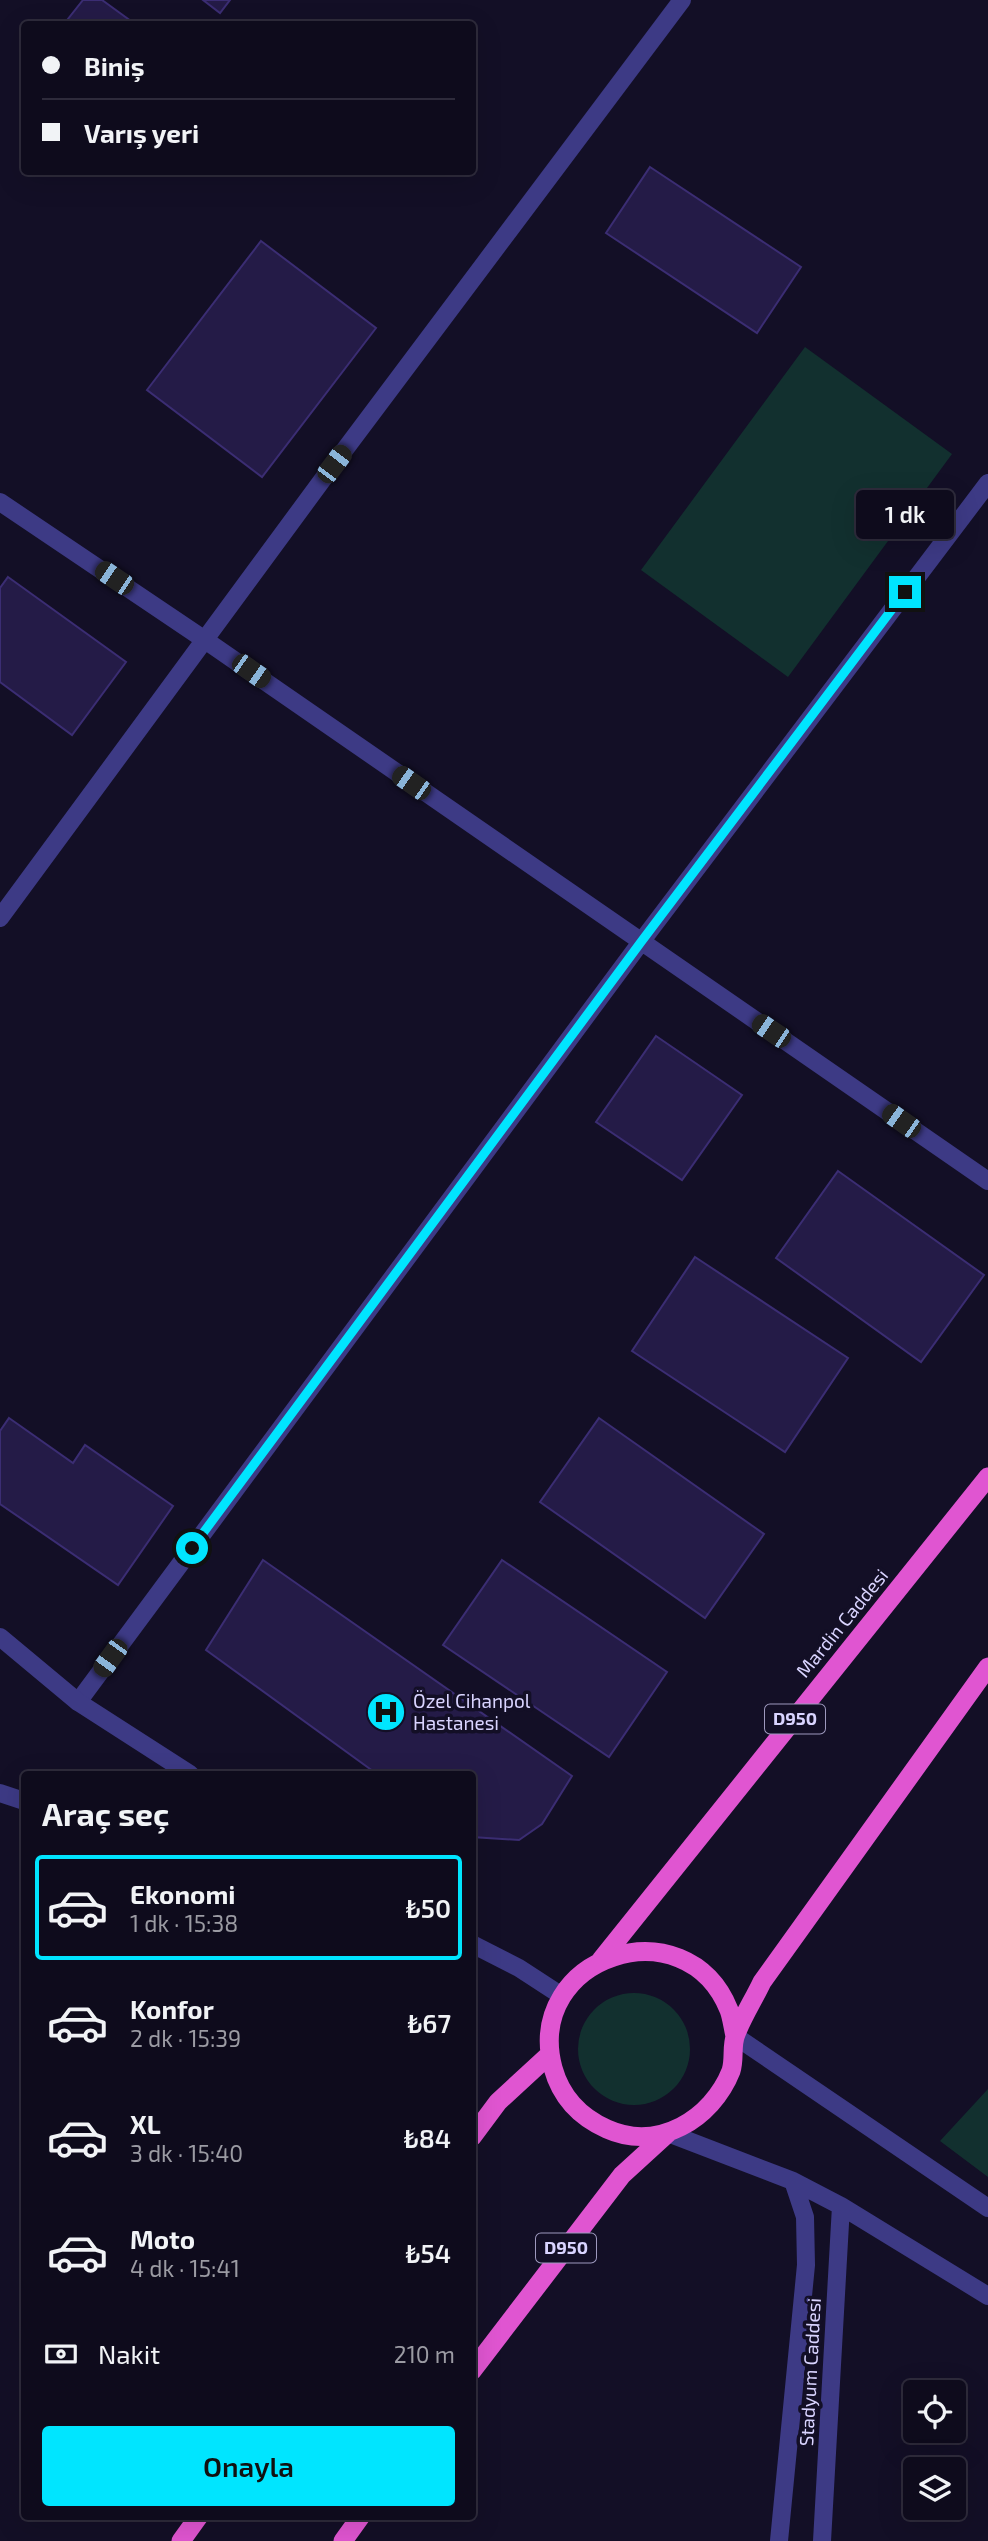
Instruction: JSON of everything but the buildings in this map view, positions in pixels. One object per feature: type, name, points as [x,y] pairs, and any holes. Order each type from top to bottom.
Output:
[{"type":"highway","name":"Mardin Caddesi","points":[[601,1960],[988,1477]]},
{"type":"highway","name":"Mardin Caddesi","points":[[735,2036],[762,1982],[988,1667]]},
{"type":"highway","name":"Mardin Caddesi","points":[[476,2366],[622,2175],[668,2133],[697,2119],[719,2096],[732,2068],[735,2036],[729,2011],[717,1989],[699,1970],[676,1957],[651,1951],[625,1952],[601,1960],[579,1975],[562,1996],[551,2024],[550,2055],[556,2081],[571,2104],[590,2122],[615,2133],[642,2136],[668,2133]]},
{"type":"highway","points":[[476,2132],[498,2102],[550,2055]]},
{"type":"highway","points":[[181,2541],[196,2520]]},
{"type":"highway","points":[[343,2541],[358,2520]]},
{"type":"street","points":[[0,918],[682,0]]},
{"type":"street","points":[[78,1702],[641,942],[988,483]]},
{"type":"street","points":[[0,502],[205,640],[988,1181]]},
{"type":"street","points":[[0,1637],[78,1702],[185,1771]]},
{"type":"street","points":[[0,1793],[21,1800]]},
{"type":"street","points":[[476,1946],[519,1968],[562,1996]]},
{"type":"street","points":[[735,2036],[988,2208]]},
{"type":"street","points":[[668,2133],[793,2181],[841,2206],[988,2296]]},
{"type":"street","points":[[779,2541],[806,2265],[805,2217],[793,2181]]},
{"type":"street","name":"Stadyum Caddesi","points":[[822,2541],[841,2206]]},
{"type":"green space","points":[[805,347],[952,454],[788,677],[641,570]]},
{"type":"green space","points":[[634,1993],[655,1998],[673,2010],[685,2028],[690,2049],[685,2070],[673,2088],[655,2100],[634,2105],[613,2100],[595,2088],[583,2070],[578,2049],[583,2028],[595,2010],[613,1998]]},
{"type":"green space","points":[[988,2089],[988,2177],[940,2141]]},
{"type":"place","name":"Özel Cihanpol Hastanesi","points":[[386,1712]]},
{"type":"route","points":[[192,1548],[641,942],[905,592]]}]
